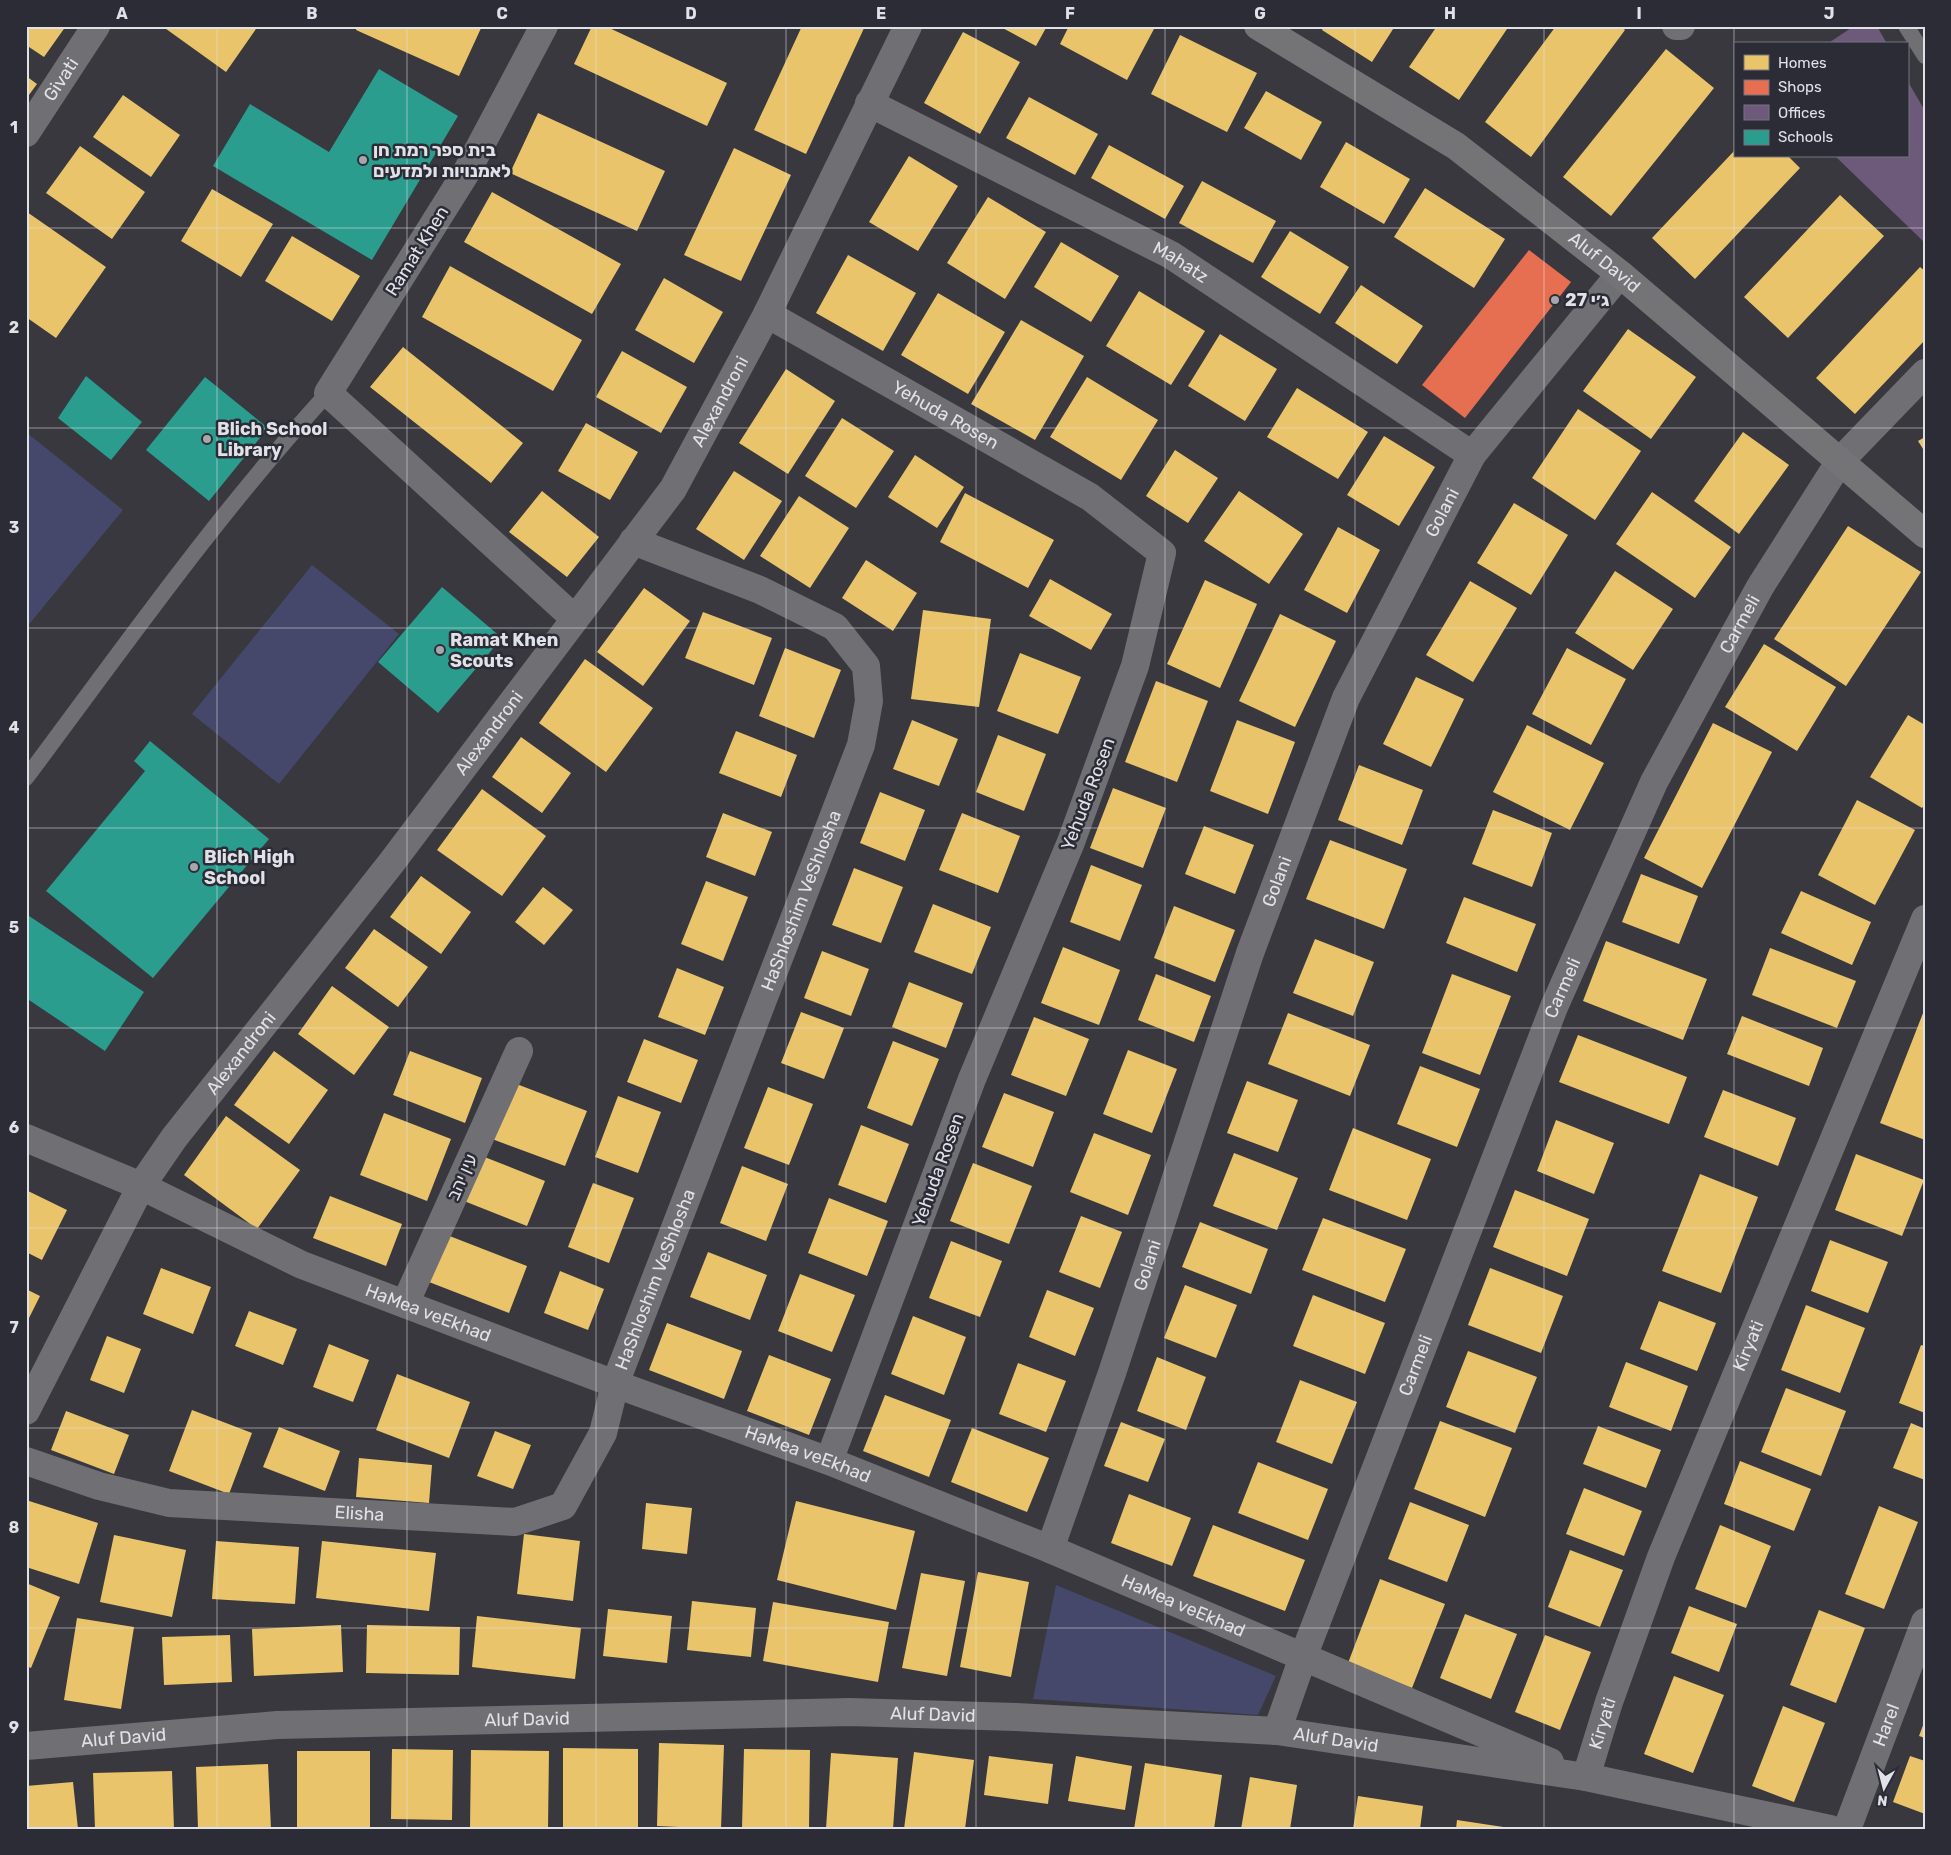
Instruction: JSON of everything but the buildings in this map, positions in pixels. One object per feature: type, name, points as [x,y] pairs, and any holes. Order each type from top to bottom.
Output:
[{"type":"street","name":"Givati","points":[[26,133],[96,26]]},
{"type":"street","name":"Ramat Khen","points":[[328,393],[467,171],[544,26]]},
{"type":"street","name":"Alexandroni","points":[[26,1412],[141,1186],[174,1138],[392,862],[673,489],[767,314],[908,26]]},
{"type":"street","name":"Aluf David","points":[[1258,26],[1456,146],[1620,274],[1925,534]]},
{"type":"street","points":[[1676,26],[1681,26]]},
{"type":"street","name":"Mahatz","points":[[869,103],[1171,255],[1472,455]]},
{"type":"street","name":"Golani","points":[[1050,1549],[1115,1363],[1250,953],[1346,698],[1472,455],[1620,274]]},
{"type":"street","name":"Yehuda Rosen","points":[[767,314],[1090,497],[1162,553],[1135,666],[1071,842],[972,1079],[829,1461]]},
{"type":"street","name":"Carmeli","points":[[1277,1731],[1303,1657],[1554,1007],[1654,782],[1760,586],[1840,461],[1925,373]]},
{"type":"street","points":[[328,393],[574,618]]},
{"type":"street","name":"HaShloshim VeShlosha","points":[[615,1384],[861,745],[869,701],[866,666],[835,627],[760,590],[633,541]]},
{"type":"street","name":"Kiryati","points":[[1586,1777],[1609,1702],[1660,1557],[1925,919]]},
{"type":"street","name":"עין יהב","points":[[405,1304],[519,1051]]},
{"type":"street","name":"HaMea veEkhad","points":[[26,1138],[141,1186],[302,1265],[615,1384],[829,1461],[1050,1549],[1586,1777]]},
{"type":"street","name":"Elisha","points":[[26,1461],[99,1486],[169,1503],[515,1522],[563,1506],[603,1433],[615,1384]]},
{"type":"street","name":"Harel","points":[[1847,1829],[1925,1622]]},
{"type":"street","name":"Aluf David","points":[[26,1746],[277,1724],[850,1712],[1016,1717],[1277,1731],[1586,1777],[1830,1829]]},
{"type":"lane","points":[[1906,26],[1925,56]]},
{"type":"lane","points":[[26,778],[150,612],[276,450],[328,393]]},
{"type":"shaded area","points":[[26,432],[123,510],[26,628]]},
{"type":"shaded area","points":[[312,565],[399,634],[279,784],[192,714]]},
{"type":"shaded area","points":[[1056,1585],[1276,1676],[1258,1715],[1033,1699]]},
{"type":"place","name":"בית ספר רמת חן לאמנויות ולמדעים","points":[[363,160]]},
{"type":"place","name":"ג׳י 27","points":[[1555,300]]},
{"type":"place","name":"Blich School Library","points":[[207,439]]},
{"type":"place","name":"Ramat Khen Scouts","points":[[440,650]]},
{"type":"place","name":"Blich High School","points":[[194,867]]}]
